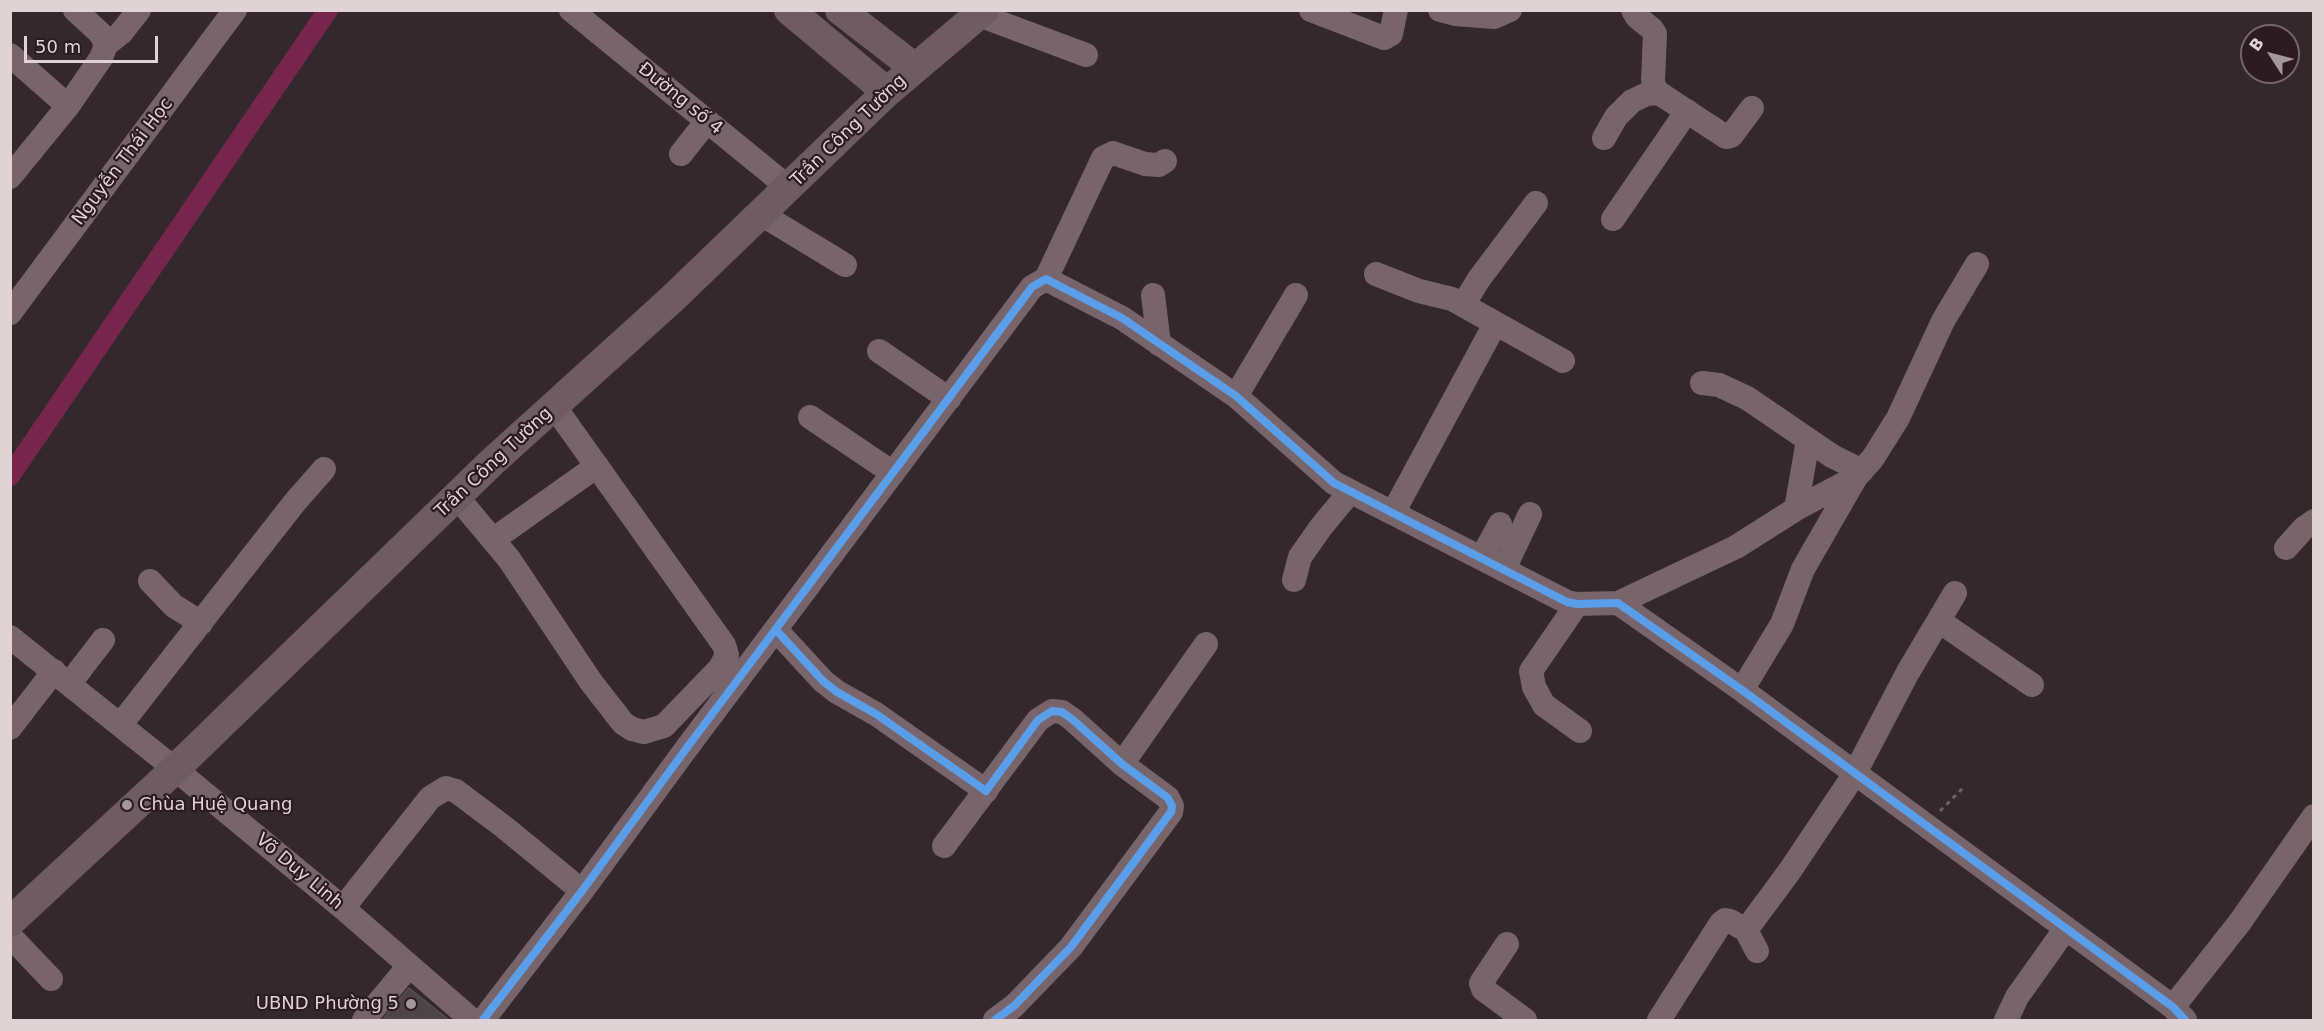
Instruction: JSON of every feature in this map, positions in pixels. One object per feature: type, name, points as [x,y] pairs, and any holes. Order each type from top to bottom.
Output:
[{"type":"main road","points":[[789,10],[887,92]]},
{"type":"main road","points":[[840,10],[915,68]]},
{"type":"main road","name":"Trần Công Tường","points":[[10,922],[176,769],[457,497],[789,188],[887,92],[981,13]]},
{"type":"street","points":[[75,10],[101,34],[106,45]]},
{"type":"street","points":[[10,177],[68,106],[101,58],[106,45],[121,33],[139,10]]},
{"type":"street","name":"Nguyễn Thái Học","points":[[10,313],[235,10]]},
{"type":"street","name":"Đường số 4","points":[[571,10],[597,19],[707,121],[789,188]]},
{"type":"street","points":[[1311,10],[1336,14],[1384,38],[1391,34],[1396,10]]},
{"type":"street","points":[[1440,10],[1455,15],[1504,13]]},
{"type":"street","points":[[1634,10],[1637,17],[1655,34],[1653,80],[1654,87],[1659,93],[1726,137],[1731,136],[1752,108]]},
{"type":"street","points":[[981,13],[1086,55]]},
{"type":"street","points":[[10,55],[68,106]]},
{"type":"street","points":[[1604,138],[1616,117],[1632,101],[1647,94],[1659,93]]},
{"type":"street","points":[[1613,219],[1688,111]]},
{"type":"street","points":[[681,154],[707,121]]},
{"type":"street","points":[[483,1020],[582,891],[682,753],[777,630],[1032,287],[1046,279],[1103,158],[1113,153],[1145,164],[1159,165],[1165,161]]},
{"type":"street","points":[[1463,305],[1479,279],[1536,203]]},
{"type":"street","points":[[761,214],[845,265]]},
{"type":"street","points":[[1742,690],[1782,624],[1803,569],[1859,474],[1873,458],[1898,418],[1943,321],[1977,264]]},
{"type":"street","points":[[1376,274],[1419,291],[1452,299],[1563,361]]},
{"type":"street","points":[[1046,279],[1122,318],[1236,396],[1334,483],[1567,602],[1577,604],[1618,603],[1736,547],[1796,509],[1859,474]]},
{"type":"street","points":[[1153,295],[1159,344]]},
{"type":"street","points":[[1236,396],[1296,295]]},
{"type":"street","points":[[1393,513],[1496,324]]},
{"type":"street","points":[[879,351],[949,399]]},
{"type":"street","points":[[1702,383],[1719,385],[1747,398],[1859,474]]},
{"type":"street","points":[[457,497],[509,559],[591,682],[623,723],[632,729],[644,732],[664,726],[720,668],[727,655],[724,645],[554,406]]},
{"type":"street","points":[[810,417],[893,473]]},
{"type":"street","points":[[1796,509],[1808,440]]},
{"type":"street","points":[[494,539],[597,466]]},
{"type":"street","points":[[122,724],[295,502],[324,469]]},
{"type":"street","points":[[1294,580],[1300,557],[1321,526],[1350,492]]},
{"type":"street","points":[[1504,569],[1530,514]]},
{"type":"street","points":[[2286,548],[2304,528],[2313,522]]},
{"type":"street","points":[[1482,557],[1500,524]]},
{"type":"street","points":[[150,581],[174,606],[201,623]]},
{"type":"street","points":[[1746,930],[1854,775],[1908,672],[1955,593]]},
{"type":"street","points":[[1618,603],[1742,690],[2180,1014],[2313,816]]},
{"type":"street","points":[[1577,604],[1531,671],[1534,687],[1544,705],[1580,731]]},
{"type":"street","points":[[1939,621],[2032,686]]},
{"type":"street","points":[[777,630],[823,681],[837,692],[876,714],[986,791]]},
{"type":"street","name":"Võ Duy Linh","points":[[10,637],[122,724],[343,908],[409,966],[462,1017]]},
{"type":"street","points":[[10,728],[103,640]]},
{"type":"street","points":[[1122,764],[1206,644]]},
{"type":"street","points":[[944,846],[1038,720],[1052,711],[1062,712],[1072,719],[1122,764],[1168,798],[1172,806],[1171,812],[1071,947],[1014,1006],[995,1020]]},
{"type":"street","points":[[343,908],[430,798],[446,788],[456,791],[504,827],[582,891]]},
{"type":"street","points":[[1659,1020],[1725,920],[1746,930],[1756,951]]},
{"type":"street","points":[[2006,1020],[2017,997],[2066,928]]},
{"type":"street","points":[[10,936],[51,979]]},
{"type":"street","points":[[1507,944],[1481,983],[1483,989],[1525,1020]]},
{"type":"street","points":[[364,1020],[409,966]]},
{"type":"path","points":[[1926,825],[1964,787]]},
{"type":"building","name":"UBND Phường 5","points":[[409,988],[449,1020],[382,1020]]},
{"type":"waterway","points":[[10,476],[328,10]]},
{"type":"cycle path","points":[[483,1020],[582,891],[1032,287],[1046,279],[1122,318],[1236,396],[1334,483],[1567,602],[1577,604],[1618,603],[1742,690],[2173,1007],[2185,1020]]},
{"type":"cycle path","points":[[776,630],[823,681],[837,692],[876,714],[986,791],[1038,720],[1052,711],[1062,712],[1072,719],[1122,764],[1168,798],[1172,806],[1171,812],[1071,947],[1014,1006],[995,1020]]},
{"type":"place","name":"Chùa Huệ Quang","points":[[127,805]]},
{"type":"place","name":"UBND Phường 5","points":[[411,1004]]}]
